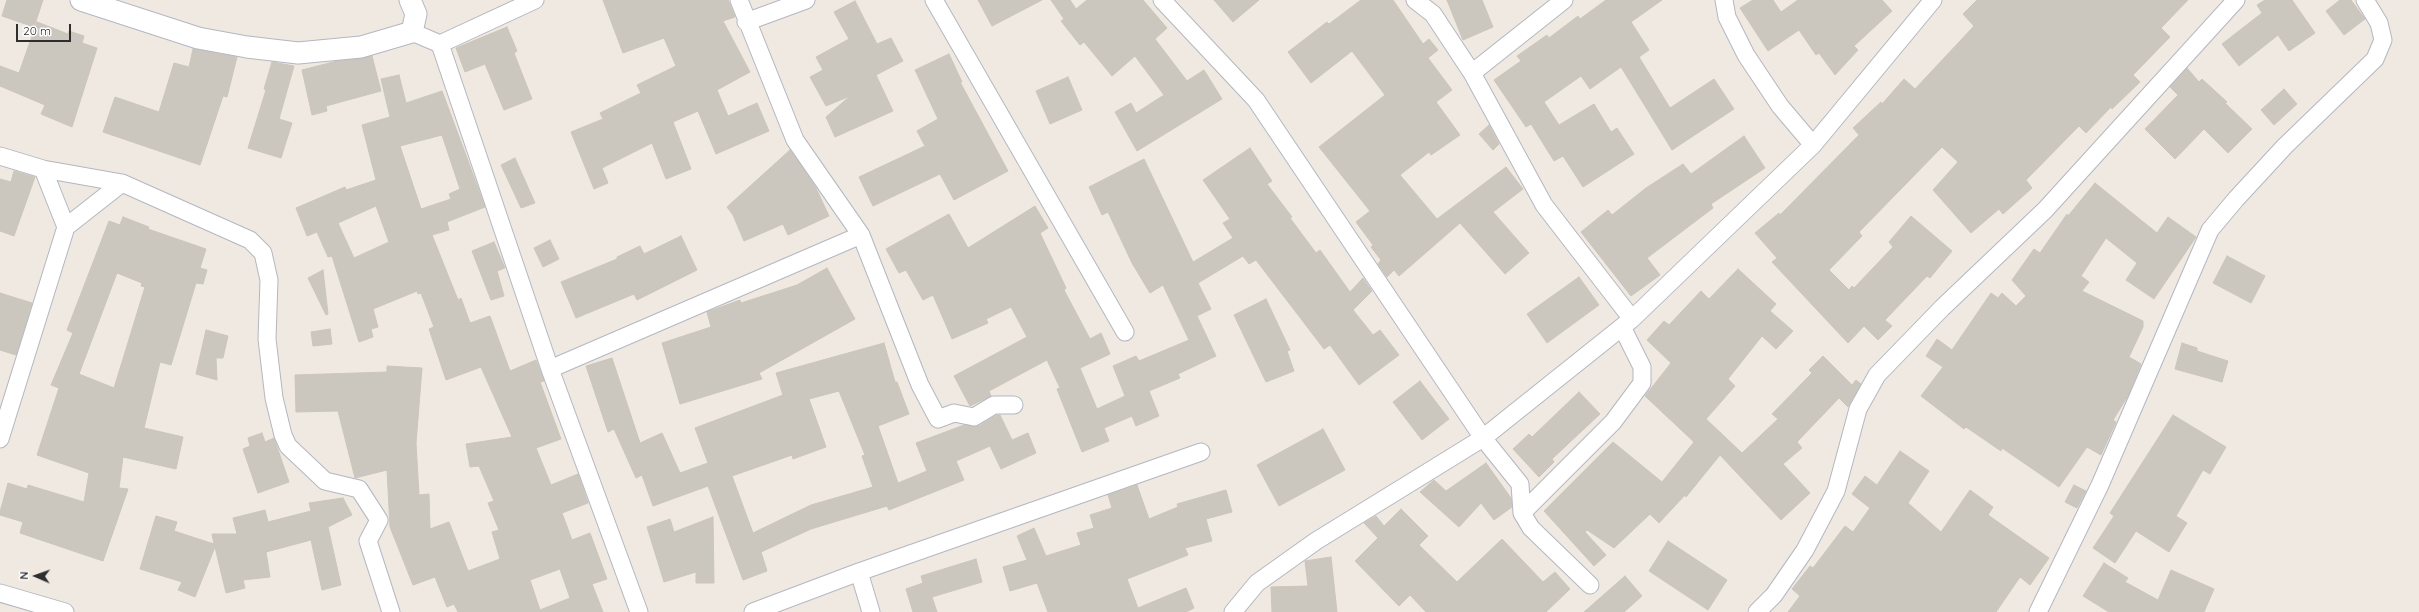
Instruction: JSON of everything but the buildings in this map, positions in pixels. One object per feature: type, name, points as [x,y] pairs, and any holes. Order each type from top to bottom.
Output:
[{"type":"street","points":[[81,0],[198,38],[247,48],[298,53],[361,47],[412,32],[440,44],[535,0]]},
{"type":"street","points":[[410,0],[416,14],[412,32]]},
{"type":"street","points":[[739,0],[746,22],[795,140],[861,235],[920,385],[938,419],[954,412],[974,417],[994,405],[1014,406]]},
{"type":"street","points":[[746,22],[806,0]]},
{"type":"street","points":[[934,0],[1125,332]]},
{"type":"street","points":[[1162,0],[1256,100],[1483,438],[1520,484],[1522,513],[1546,544],[1590,585]]},
{"type":"street","points":[[1415,0],[1433,14],[1472,73],[1544,205],[1627,323],[1642,367],[1642,382],[1613,422],[1522,513]]},
{"type":"street","points":[[1472,73],[1564,0]]},
{"type":"street","points":[[1724,0],[1727,17],[1746,55],[1780,106],[1813,146]]},
{"type":"street","points":[[1233,612],[1257,583],[1316,541],[1483,438],[1627,323],[1813,146],[1933,0]]},
{"type":"street","points":[[1757,612],[1774,594],[1805,550],[1836,491],[1858,409],[1877,375],[1942,308],[2045,210],[2236,0]]},
{"type":"street","points":[[2038,612],[2100,485],[2210,230],[2236,199],[2285,146],[2375,59],[2383,40],[2379,23],[2365,0]]},
{"type":"street","points":[[440,44],[550,369],[639,612]]},
{"type":"street","points":[[0,156],[43,169],[122,183],[250,240],[263,253],[269,280],[267,339],[274,398],[283,435],[288,446],[325,481],[359,489],[379,520],[368,542],[390,612]]},
{"type":"street","points":[[43,169],[66,227]]},
{"type":"street","points":[[0,439],[66,227],[122,183]]},
{"type":"street","points":[[550,369],[861,235]]},
{"type":"street","points":[[753,612],[859,572],[1201,452]]},
{"type":"street","points":[[859,572],[871,612]]},
{"type":"street","points":[[0,593],[65,612]]}]
